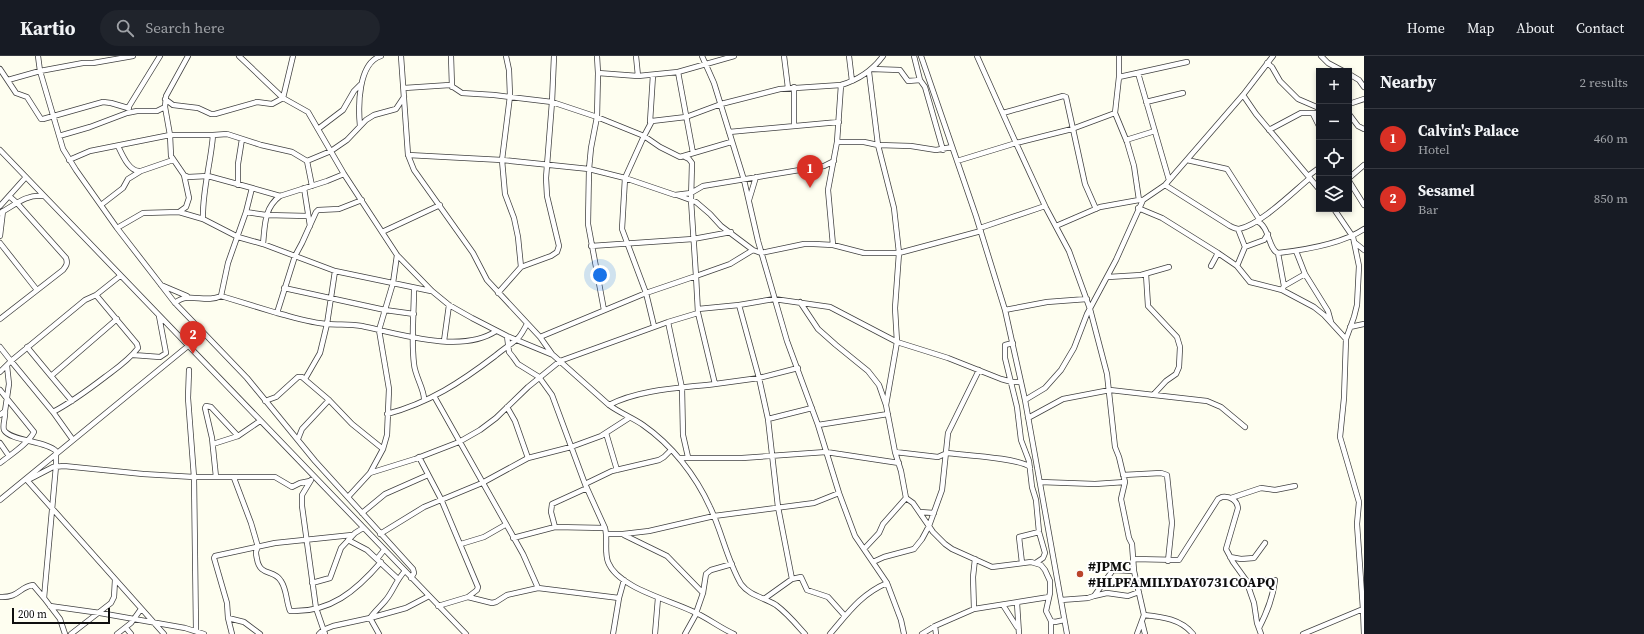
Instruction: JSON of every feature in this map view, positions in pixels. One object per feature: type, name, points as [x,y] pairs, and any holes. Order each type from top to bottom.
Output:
[{"type":"street","points":[[38,56],[40,71],[63,149],[68,160],[160,285],[175,303],[247,378],[315,461],[413,569],[414,573],[411,578]]},
{"type":"street","points":[[8,80],[40,71],[83,63],[93,63],[110,58],[133,56]]},
{"type":"street","points":[[128,108],[160,56]]},
{"type":"street","points":[[179,212],[186,207],[189,201],[184,175],[171,156],[166,99],[167,94],[188,56]]},
{"type":"street","points":[[239,56],[283,98],[308,112],[344,174],[397,255],[432,291],[449,305],[496,331],[553,356],[609,405],[643,425],[679,458],[702,491],[714,516],[738,578],[745,589],[749,593],[764,599],[783,610],[805,634]]},
{"type":"street","points":[[59,136],[137,111],[157,111],[173,105],[198,108],[211,114],[215,114],[257,102],[273,104],[283,98],[293,56]]},
{"type":"street","points":[[318,129],[343,110],[354,91],[360,85],[369,65],[377,57],[381,56]]},
{"type":"street","points":[[401,56],[408,155],[414,170],[473,253],[488,280],[498,293],[540,337],[553,356]]},
{"type":"street","points":[[451,56],[452,87]]},
{"type":"street","points":[[506,56],[509,70],[510,96],[502,160],[505,194],[514,218],[519,244],[521,267]]},
{"type":"street","points":[[498,293],[521,267],[551,256],[557,252],[559,246],[547,196],[546,164],[552,102],[554,56]]},
{"type":"street","points":[[597,56],[597,117],[591,148],[589,169],[588,224],[604,310]]},
{"type":"street","points":[[636,56],[638,76]]},
{"type":"street","points":[[702,56],[707,64],[721,104],[731,142],[744,180],[761,252],[787,341],[812,408],[840,494],[856,536],[887,583],[901,620],[904,634]]},
{"type":"street","points":[[598,74],[653,76],[678,72],[734,56]]},
{"type":"street","points":[[784,56],[788,88]]},
{"type":"street","points":[[849,56],[852,81]]},
{"type":"street","points":[[650,122],[686,117],[721,104],[788,88],[841,85],[852,81],[870,70],[882,56]]},
{"type":"street","points":[[914,56],[920,80],[925,86],[943,150]]},
{"type":"street","points":[[922,56],[1005,310],[1025,400],[1067,634]]},
{"type":"street","points":[[977,56],[1045,206],[1069,251],[1090,309],[1110,390],[1115,447],[1125,482],[1121,498],[1129,538],[1132,544],[1134,571],[1139,592],[1145,634]]},
{"type":"street","points":[[1025,400],[1044,388],[1060,370],[1074,348],[1090,309],[1108,277],[1141,200],[1134,166],[1126,140],[1115,113],[1119,56]]},
{"type":"street","points":[[1056,226],[1096,209],[1141,200],[1165,185],[1242,95],[1273,56]]},
{"type":"street","points":[[1321,56],[1326,62],[1337,68]]},
{"type":"street","points":[[1118,77],[1187,62]]},
{"type":"street","points":[[1267,63],[1272,67],[1280,81],[1298,99],[1316,107]]},
{"type":"street","points":[[0,69],[16,94],[27,96],[41,119],[54,117],[102,102],[137,111]]},
{"type":"street","points":[[870,70],[900,70],[908,81],[920,80]]},
{"type":"street","points":[[870,70],[878,145],[894,208],[899,253],[895,308],[897,342],[886,405]]},
{"type":"street","points":[[678,72],[693,153]]},
{"type":"street","points":[[1138,73],[1169,180]]},
{"type":"street","points":[[653,76],[650,122],[626,178],[622,229],[646,293],[654,326]]},
{"type":"street","points":[[1352,76],[1359,80],[1364,87]]},
{"type":"street","points":[[360,85],[360,126]]},
{"type":"street","points":[[404,88],[450,85],[462,93],[510,96],[552,102],[597,117],[644,136],[676,156],[689,159],[692,163],[691,200],[698,311],[715,384]]},
{"type":"street","points":[[833,245],[828,190],[837,142],[841,85]]},
{"type":"street","points":[[794,88],[794,125]]},
{"type":"street","points":[[1146,102],[1182,93]]},
{"type":"street","points":[[1242,95],[1269,130],[1316,185]]},
{"type":"street","points":[[1003,113],[1064,96],[1067,99],[1072,129],[1085,184],[1096,209]]},
{"type":"street","points":[[307,161],[331,151],[347,140],[366,120],[374,115],[396,109],[404,97]]},
{"type":"street","points":[[166,99],[173,105]]},
{"type":"street","points":[[1352,103],[1364,99]]},
{"type":"street","points":[[117,105],[123,115]]},
{"type":"street","points":[[957,161],[1072,129],[1115,113]]},
{"type":"street","points":[[1269,130],[1301,113],[1316,114]]},
{"type":"street","points":[[1313,114],[1316,120]]},
{"type":"street","points":[[1352,118],[1358,126],[1364,130]]},
{"type":"street","points":[[729,132],[839,122]]},
{"type":"street","points":[[1126,140],[1155,131]]},
{"type":"street","points":[[68,160],[90,151],[170,135],[227,134],[292,152],[307,161],[312,186]]},
{"type":"street","points":[[203,219],[203,202],[213,135]]},
{"type":"street","points":[[238,184],[238,164],[242,139]]},
{"type":"street","points":[[685,157],[693,153],[731,142]]},
{"type":"street","points":[[837,142],[864,142],[878,145],[911,146],[936,150],[943,150],[952,147]]},
{"type":"street","points":[[118,146],[128,165],[135,171],[141,171]]},
{"type":"street","points":[[0,150],[260,421],[312,480],[344,509],[466,634]]},
{"type":"street","points":[[408,155],[546,164],[589,169],[626,178],[691,200],[702,207],[721,226],[753,250],[761,252],[804,244],[833,245],[859,252],[899,253],[980,230],[1045,206]]},
{"type":"street","points":[[101,205],[123,188],[128,179],[141,171],[173,160]]},
{"type":"street","points":[[1187,160],[1227,169],[1268,234],[1274,250],[1278,253],[1283,288]]},
{"type":"street","points":[[675,195],[691,194],[703,186],[824,166],[834,161]]},
{"type":"street","points":[[1351,176],[1364,165]]},
{"type":"street","points":[[1165,185],[1230,226],[1238,229],[1258,220],[1280,205],[1316,171]]},
{"type":"street","points":[[263,244],[266,214],[272,203],[280,196],[344,174]]},
{"type":"street","points":[[184,175],[188,177],[208,176],[280,196]]},
{"type":"street","points":[[0,206],[26,177]]},
{"type":"street","points":[[749,201],[756,177]]},
{"type":"street","points":[[1352,186],[1364,205]]},
{"type":"street","points":[[221,296],[228,263],[246,212],[252,188]]},
{"type":"street","points":[[304,188],[310,226]]},
{"type":"street","points":[[0,311],[2,317],[63,270],[67,262],[66,258],[9,196]]},
{"type":"street","points":[[0,236],[2,212],[31,196],[44,196]]},
{"type":"street","points":[[277,313],[295,256],[317,211],[339,209],[362,200]]},
{"type":"street","points":[[382,232],[440,205]]},
{"type":"street","points":[[1138,208],[1162,218],[1218,253],[1237,266],[1250,282],[1283,288],[1320,311],[1346,339]]},
{"type":"street","points":[[117,228],[143,213],[179,212],[203,219],[238,237],[263,244],[335,271],[432,291]]},
{"type":"street","points":[[246,212],[308,216]]},
{"type":"street","points":[[1336,212],[1354,239],[1364,250]]},
{"type":"street","points":[[1237,266],[1244,247],[1238,229]]},
{"type":"street","points":[[1278,253],[1296,251],[1354,239],[1364,229]]},
{"type":"street","points":[[591,246],[693,239],[731,232]]},
{"type":"street","points":[[1244,247],[1264,240],[1268,234]]},
{"type":"street","points":[[1354,239],[1359,266],[1357,305],[1346,339],[1344,398],[1340,437],[1359,502],[1357,524],[1364,634]]},
{"type":"street","points":[[0,243],[37,290]]},
{"type":"street","points":[[540,337],[646,293],[730,264],[753,250]]},
{"type":"street","points":[[1296,251],[1305,274],[1328,311],[1332,323]]},
{"type":"street","points":[[1211,266],[1218,253]]},
{"type":"street","points":[[348,497],[370,474],[383,449],[387,435],[389,389],[381,351],[379,330],[393,283],[397,255]]},
{"type":"street","points":[[1108,277],[1146,274],[1170,267]]},
{"type":"street","points":[[305,379],[320,352],[327,324],[335,271]]},
{"type":"street","points":[[1146,274],[1148,306],[1177,337],[1180,347],[1179,367],[1176,374],[1166,381],[1154,394]]},
{"type":"street","points":[[1283,288],[1305,274]]},
{"type":"street","points":[[0,372],[27,347],[85,300],[96,295],[120,276]]},
{"type":"street","points":[[160,285],[189,297]]},
{"type":"street","points":[[284,288],[385,310],[414,314]]},
{"type":"street","points":[[414,288],[412,337],[414,366],[417,380],[424,394],[424,400]]},
{"type":"street","points":[[53,412],[72,402],[133,355],[138,348],[137,344],[96,295]]},
{"type":"street","points":[[175,303],[181,298],[189,297],[204,299],[221,296],[277,313],[327,324],[346,324],[412,337],[444,341],[485,338],[496,331]]},
{"type":"street","points":[[370,474],[459,442],[480,430],[496,418],[539,377],[560,361],[698,311],[774,299],[833,308],[897,342],[948,358],[1010,382],[1021,382]]},
{"type":"street","points":[[1005,310],[1047,302],[1086,299]]},
{"type":"street","points":[[800,302],[818,329],[836,346],[868,371],[875,379],[886,405],[906,498],[913,503],[929,526],[945,544],[952,549],[992,567],[1037,562],[1045,555],[1039,532],[1036,500],[1032,487],[1030,466],[1022,440],[1017,407],[1010,382],[1004,350],[1007,344],[1013,343]]},
{"type":"street","points":[[444,341],[449,305]]},
{"type":"street","points":[[739,305],[759,378],[768,419],[778,507],[792,579]]},
{"type":"street","points":[[133,355],[160,357],[166,353],[159,315]]},
{"type":"street","points":[[51,376],[117,320]]},
{"type":"street","points":[[668,322],[682,388],[683,435],[688,457]]},
{"type":"street","points":[[388,414],[410,408],[471,375],[517,339],[527,324]]},
{"type":"street","points":[[1350,327],[1364,324]]},
{"type":"street","points":[[507,336],[509,352],[518,364],[539,377],[552,395],[586,486],[605,528],[607,561],[624,580],[640,590],[696,613],[734,634]]},
{"type":"street","points":[[0,500],[188,346]]},
{"type":"street","points":[[0,347],[53,412],[73,440]]},
{"type":"street","points":[[27,347],[72,402]]},
{"type":"street","points":[[6,366],[9,384],[6,398],[5,430],[12,435],[27,441],[50,446],[55,449],[57,453],[44,598]]},
{"type":"street","points":[[609,405],[617,401],[642,394],[759,378],[798,368]]},
{"type":"street","points":[[189,370],[188,398],[194,477],[196,630]]},
{"type":"street","points":[[873,562],[884,557],[918,547],[929,526],[942,490],[948,433],[979,370]]},
{"type":"street","points":[[265,401],[276,397],[298,377],[305,379],[329,400],[352,424],[383,449]]},
{"type":"street","points":[[0,390],[33,430],[33,434],[27,441],[0,463]]},
{"type":"street","points":[[1028,418],[1063,399],[1110,390],[1207,401],[1221,407],[1245,428]]},
{"type":"street","points":[[434,396],[522,554],[538,588]]},
{"type":"street","points":[[298,439],[302,429],[329,400]]},
{"type":"street","points":[[216,478],[213,444],[205,408],[206,406],[211,407],[238,436]]},
{"type":"street","points":[[507,407],[515,421],[528,458]]},
{"type":"street","points":[[768,419],[812,408]]},
{"type":"street","points":[[0,415],[5,411]]},
{"type":"street","points":[[818,426],[888,414]]},
{"type":"street","points":[[380,534],[414,512],[441,499],[482,483],[528,458],[571,447],[606,433],[629,418]]},
{"type":"street","points":[[213,444],[238,436],[260,421]]},
{"type":"street","points":[[606,433],[617,470]]},
{"type":"street","points":[[0,443],[9,456]]},
{"type":"street","points":[[555,527],[551,512],[552,504],[617,470],[659,460],[671,450]]},
{"type":"street","points":[[679,458],[735,459],[826,452],[899,463]]},
{"type":"street","points":[[895,452],[938,457],[947,453],[1013,461],[1030,466],[1037,471]]},
{"type":"street","points":[[419,457],[441,499],[478,587],[477,590],[468,597],[438,606]]},
{"type":"street","points":[[27,479],[56,466],[194,477],[275,477],[292,487],[312,480]]},
{"type":"street","points":[[1123,474],[1161,473],[1167,475],[1172,523],[1168,561]]},
{"type":"street","points":[[362,513],[385,494],[428,475]]},
{"type":"street","points":[[234,478],[251,523],[258,547],[255,552],[259,567],[261,570],[279,578],[286,590],[290,611],[316,608],[343,598],[366,578],[379,560],[382,548],[387,541]]},
{"type":"street","points":[[27,479],[164,634]]},
{"type":"street","points":[[312,480],[302,495],[302,513],[316,608],[324,632]]},
{"type":"street","points":[[1040,482],[1095,484],[1125,482]]},
{"type":"street","points":[[1134,559],[1168,561],[1179,560],[1218,499],[1222,497],[1231,498],[1261,488],[1274,490],[1294,486]]},
{"type":"street","points":[[606,534],[649,531],[714,516],[814,503],[840,494]]},
{"type":"street","points":[[864,549],[880,533],[884,524],[906,498]]},
{"type":"street","points":[[1231,498],[1236,502],[1238,508],[1226,546],[1230,557],[1247,582],[1254,603],[1261,634]]},
{"type":"street","points":[[344,509],[353,502]]},
{"type":"street","points":[[920,512],[934,514]]},
{"type":"street","points":[[461,544],[484,537],[505,525]]},
{"type":"street","points":[[513,538],[555,527],[605,528]]},
{"type":"street","points":[[312,583],[330,578],[338,553],[352,535],[363,528]]},
{"type":"street","points":[[1022,564],[1018,538],[1020,536],[1039,532]]},
{"type":"street","points":[[623,534],[667,556],[703,594]]},
{"type":"street","points":[[232,634],[228,618],[227,603],[220,584],[214,557],[275,543],[352,535]]},
{"type":"street","points":[[348,540],[367,550],[398,579]]},
{"type":"street","points":[[1230,557],[1241,559],[1254,558],[1266,543]]},
{"type":"street","points":[[974,609],[973,577],[975,559]]},
{"type":"street","points":[[1037,562],[1043,567],[1050,581],[1046,611],[1051,621],[1051,634]]},
{"type":"street","points":[[686,634],[703,594],[705,578],[708,572],[732,564]]},
{"type":"street","points":[[1094,596],[1113,570],[1134,571]]},
{"type":"street","points":[[370,618],[385,601],[398,579],[405,571]]},
{"type":"street","points":[[764,599],[792,579],[801,577],[807,590],[828,597],[845,616]]},
{"type":"street","points":[[71,634],[109,606],[113,600],[115,580]]},
{"type":"street","points":[[613,634],[619,598],[624,580]]},
{"type":"street","points":[[1247,582],[1275,580],[1273,596],[1266,615],[1259,628]]},
{"type":"street","points":[[830,634],[862,597],[873,589],[887,583]]},
{"type":"street","points":[[0,597],[12,596],[27,586],[33,585],[60,619],[65,634]]},
{"type":"street","points":[[468,597],[492,603],[508,595],[538,588],[619,598]]},
{"type":"street","points":[[1061,600],[1088,598],[1107,593],[1128,596],[1139,592]]},
{"type":"street","points":[[319,634],[344,623],[370,618],[406,608],[429,596]]},
{"type":"street","points":[[922,634],[935,626],[974,609],[985,606],[1003,605],[1049,597]]},
{"type":"street","points":[[655,634],[658,598]]},
{"type":"street","points":[[1017,603],[1019,634]]},
{"type":"street","points":[[1003,605],[1018,628]]},
{"type":"street","points":[[50,606],[134,618],[196,630],[204,634]]},
{"type":"street","points":[[117,634],[126,628],[141,609]]},
{"type":"street","points":[[1303,634],[1363,609]]},
{"type":"street","points":[[1137,634],[1143,617]]},
{"type":"street","points":[[1143,617],[1161,617],[1180,623],[1193,634]]},
{"type":"street","points":[[228,618],[244,622],[260,634]]},
{"type":"street","points":[[370,618],[378,634]]},
{"type":"street","points":[[1051,621],[1055,622],[1064,620]]},
{"type":"street","points":[[935,626],[936,634]]},
{"type":"street","points":[[126,628],[131,634]]},
{"type":"place","name":"Calvin's Palace","points":[[810,188]]},
{"type":"place","name":"Sesamel","points":[[193,354]]},
{"type":"place","name":"#JPMC #HLPFAMILYDAY0731COAPQ","points":[[1080,574]]}]
